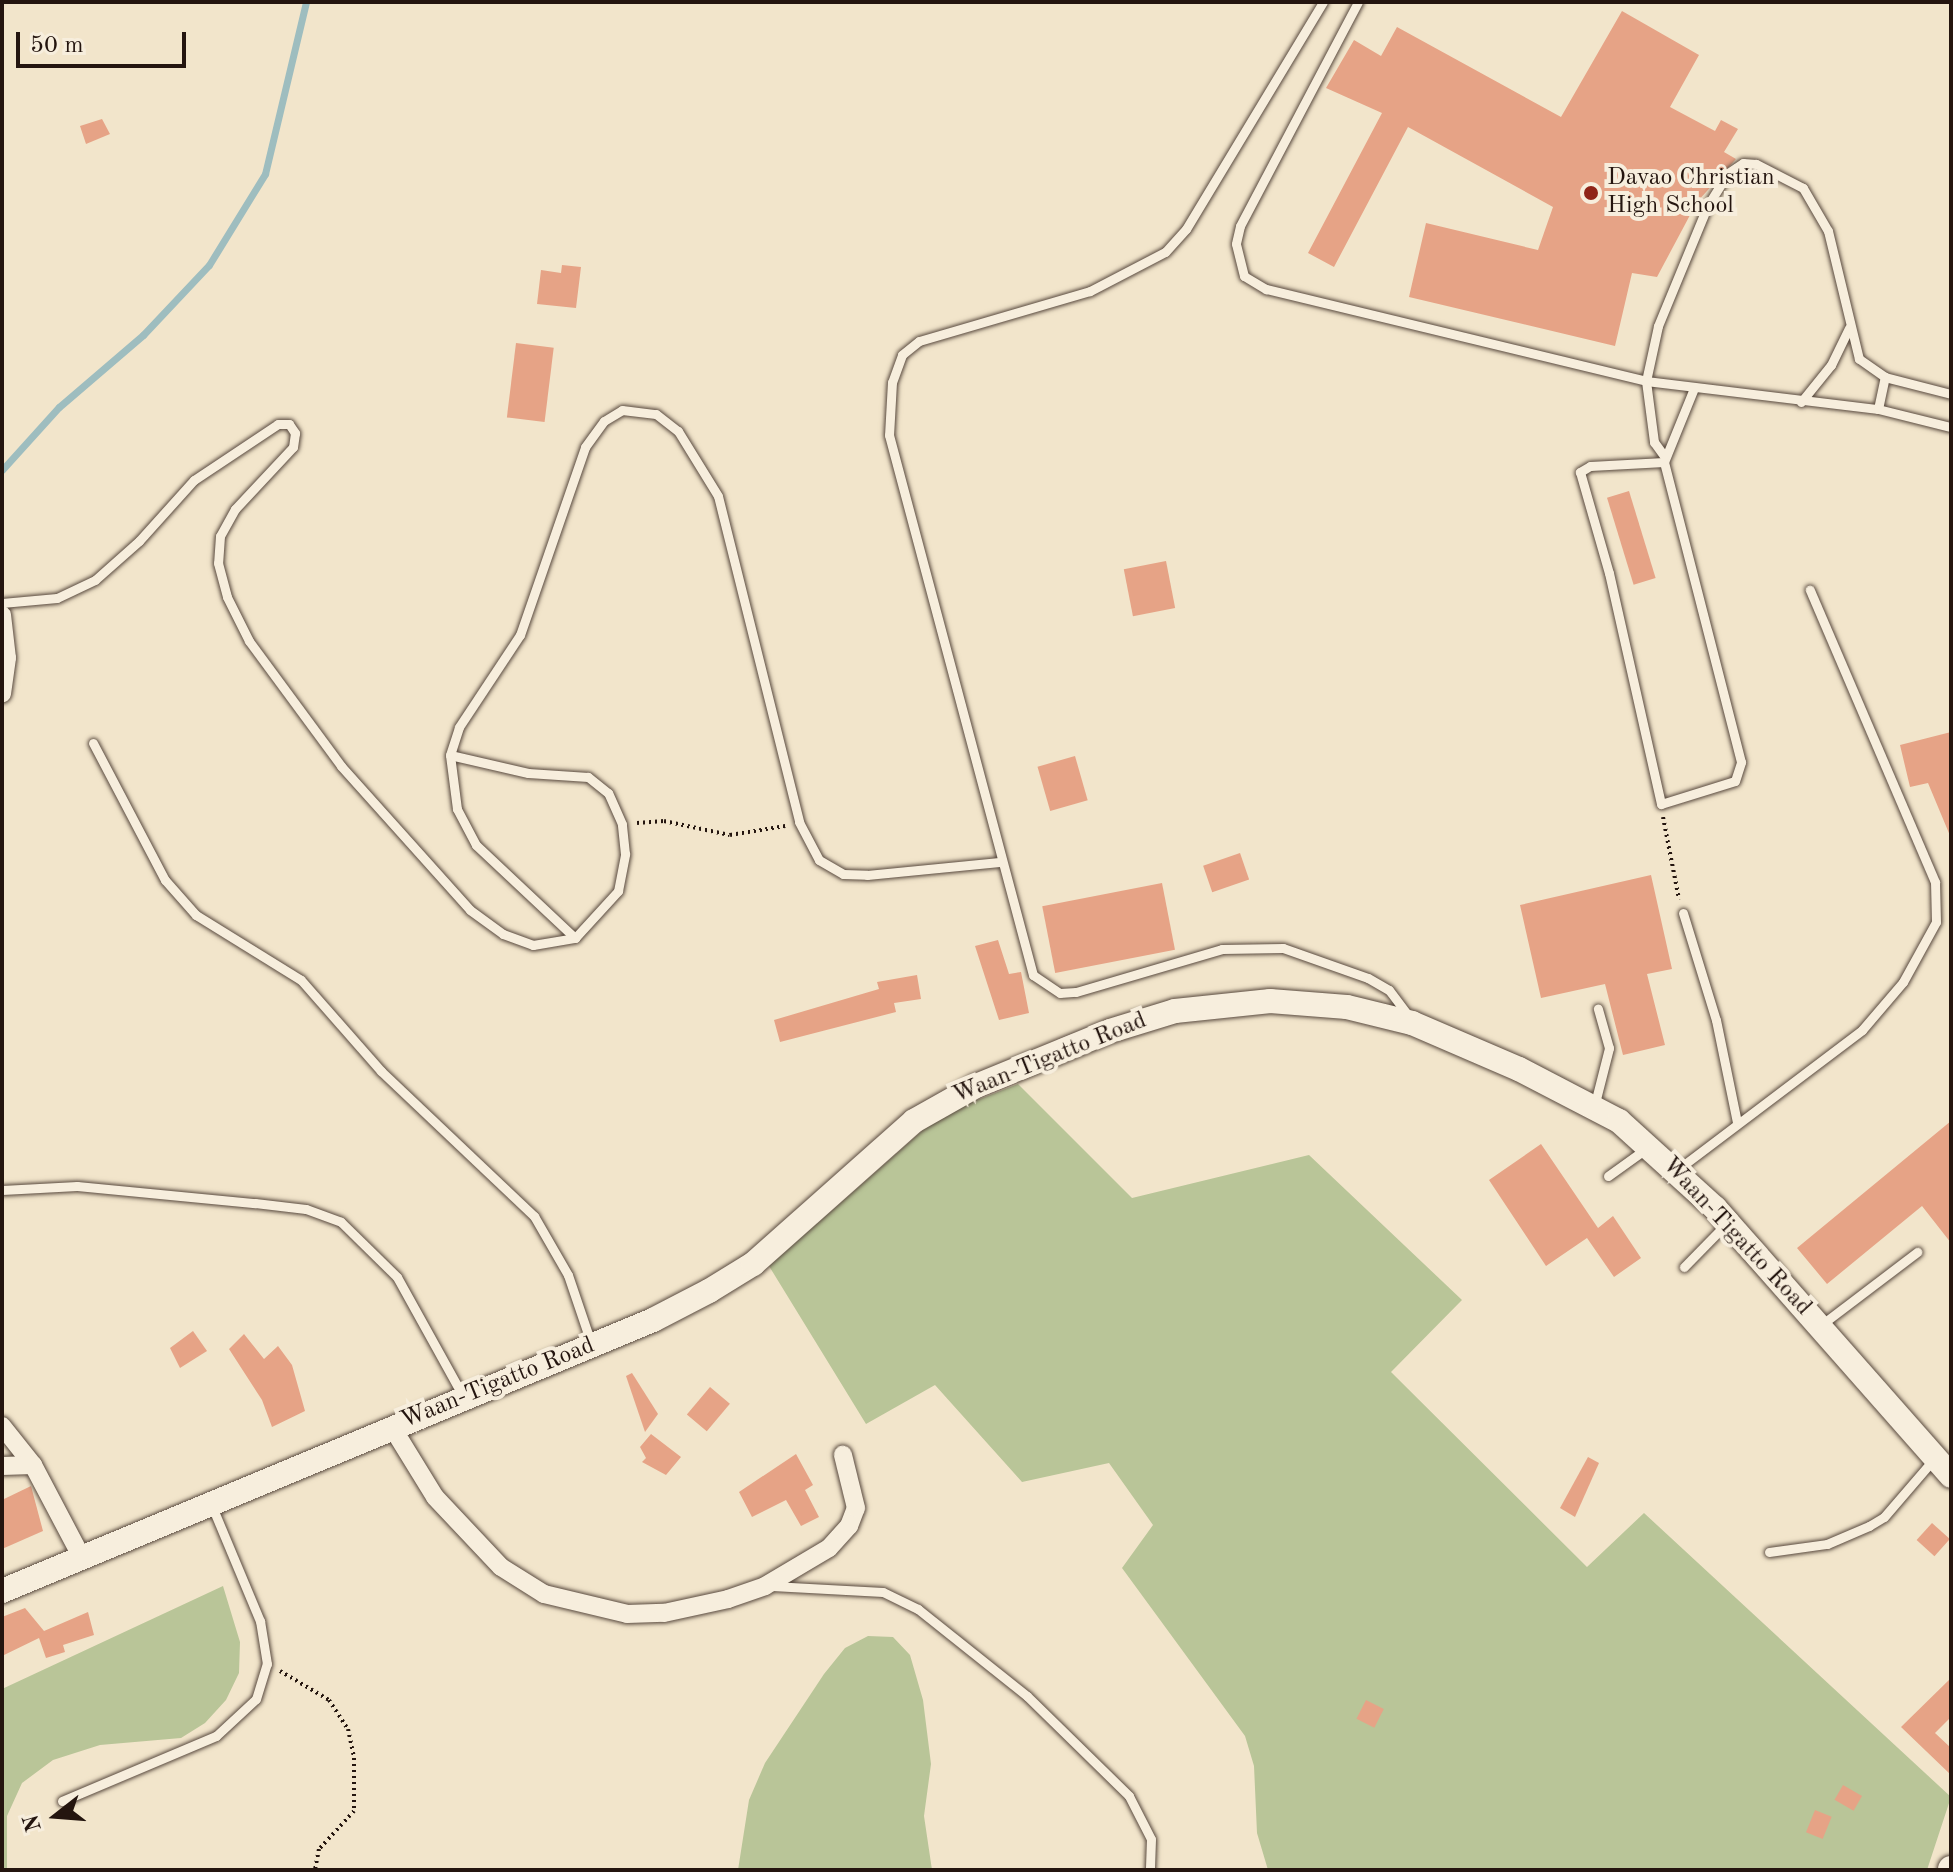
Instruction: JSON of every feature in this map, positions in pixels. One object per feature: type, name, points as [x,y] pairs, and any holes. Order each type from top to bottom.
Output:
[{"type":"street","points":[[2,615],[7,658],[2,694]]},
{"type":"street","name":"Waan-Tigatto Road","points":[[2,1591],[209,1501],[592,1346],[709,1291],[753,1264],[914,1121],[940,1104],[1095,1037],[1175,1011],[1270,1001],[1347,1007],[1412,1023],[1594,1107],[1677,1170],[1728,1222],[1951,1476]]},
{"type":"street","points":[[2,1426],[33,1465],[81,1556]]},
{"type":"street","points":[[392,1427],[435,1497],[470,1538],[501,1567],[544,1594],[627,1614],[664,1613],[765,1586],[829,1548],[849,1526],[856,1508],[854,1488],[843,1455]]},
{"type":"street","points":[[2,1466],[33,1465]]},
{"type":"lane","points":[[1323,2],[1186,229],[1165,252],[1090,291],[947,329],[902,355],[888,412],[894,461],[999,862],[1033,975],[1060,993],[1182,957],[1260,945],[1283,948],[1368,978],[1389,990],[1412,1023]]},
{"type":"lane","points":[[1358,2],[1240,226],[1236,244],[1244,276],[1266,289],[1646,381],[1878,409],[1951,427]]},
{"type":"lane","points":[[1664,459],[1590,466],[1580,472],[1609,573],[1661,804],[1735,781],[1741,762],[1664,459],[1654,442],[1646,381],[1658,326],[1707,207],[1728,173],[1743,163],[1781,174],[1814,200],[1828,231],[1849,328],[1859,359],[1885,377],[1951,394]]},
{"type":"lane","points":[[1801,402],[1831,365],[1849,328]]},
{"type":"lane","points":[[1878,409],[1885,377]]},
{"type":"lane","points":[[1664,459],[1694,388]]},
{"type":"lane","points":[[575,938],[476,845],[457,809],[450,755],[467,714],[520,635],[585,447],[604,421],[622,410],[639,409],[678,431],[718,496],[799,822],[819,860],[843,874],[999,862]]},
{"type":"lane","points":[[2,603],[57,598],[95,580],[139,541],[194,480],[264,432],[289,424],[295,433],[293,447],[235,509],[220,536],[218,563],[227,597],[249,641],[341,766],[470,910],[503,934],[533,945],[575,938],[618,891],[625,854],[622,824],[608,793],[588,777],[528,773],[450,755]]},
{"type":"lane","points":[[1677,1170],[1862,1030],[1903,982],[1936,922],[1935,882],[1810,590]]},
{"type":"lane","points":[[93,743],[165,880],[196,915],[301,980],[381,1071],[534,1216],[563,1265],[592,1346]]},
{"type":"lane","points":[[1683,913],[1716,1020],[1737,1122]]},
{"type":"lane","points":[[1594,1107],[1609,1048],[1598,1009]]},
{"type":"lane","points":[[1608,1176],[1649,1146]]},
{"type":"lane","points":[[2,1190],[77,1186],[240,1201],[306,1209],[341,1222],[397,1277],[464,1398]]},
{"type":"lane","points":[[1684,1267],[1728,1222]]},
{"type":"lane","points":[[1819,1327],[1917,1252]]},
{"type":"lane","points":[[1769,1552],[1827,1544],[1869,1526],[1884,1517],[1935,1457]]},
{"type":"lane","points":[[62,1801],[216,1736],[256,1699],[267,1664],[260,1621],[209,1501]]},
{"type":"lane","points":[[765,1586],[861,1588],[883,1592],[918,1609],[1027,1696],[1129,1796],[1151,1839],[1150,1870]]},
{"type":"path","points":[[1661,804],[1670,869],[1683,913]]},
{"type":"path","points":[[622,824],[664,821],[730,835],[799,822]]},
{"type":"path","points":[[267,1664],[329,1700],[348,1729],[358,1782],[354,1811],[319,1849],[315,1870]]},
{"type":"green space","points":[[1018,1084],[1132,1198],[1309,1155],[1462,1300],[1391,1372],[1587,1567],[1644,1513],[1951,1797],[1927,1870],[1268,1870],[1257,1833],[1254,1766],[1245,1736],[1122,1568],[1153,1525],[1109,1463],[1022,1482],[935,1385],[866,1424],[769,1266],[922,1131],[952,1110]]},
{"type":"green space","points":[[223,1586],[240,1642],[239,1673],[226,1700],[205,1723],[181,1738],[100,1745],[53,1760],[22,1783],[7,1816],[7,1870],[2,1870],[2,1689]]},
{"type":"green space","points":[[868,1636],[893,1637],[910,1655],[923,1700],[931,1764],[924,1816],[932,1870],[738,1870],[749,1800],[765,1763],[845,1648]]},
{"type":"building","points":[[1622,11],[1699,55],[1670,107],[1715,131],[1721,120],[1738,129],[1724,152],[1736,159],[1697,202],[1657,277],[1632,273],[1615,346],[1409,297],[1426,223],[1538,250],[1553,207],[1408,127],[1334,267],[1308,253],[1382,113],[1326,88],[1354,40],[1381,56],[1397,27],[1561,117]]},
{"type":"building","points":[[102,119],[110,134],[86,144],[80,126]]},
{"type":"building","points":[[562,265],[581,267],[576,308],[537,304],[541,270],[561,273]]},
{"type":"building","points":[[516,343],[554,348],[545,422],[507,417]]},
{"type":"building","points":[[1629,491],[1656,578],[1634,585],[1607,498]]},
{"type":"building","points":[[1166,561],[1175,608],[1133,616],[1124,569]]},
{"type":"building","points":[[1951,732],[1951,838],[1928,783],[1910,787],[1900,745]]},
{"type":"building","points":[[1075,756],[1088,800],[1050,811],[1038,767]]},
{"type":"building","points":[[1240,853],[1249,879],[1212,892],[1203,866]]},
{"type":"building","points":[[1651,875],[1672,969],[1647,974],[1665,1045],[1623,1055],[1605,984],[1541,998],[1520,905]]},
{"type":"building","points":[[1162,883],[1175,950],[1055,973],[1042,906]]},
{"type":"building","points":[[998,940],[1009,974],[1021,972],[1029,1013],[999,1020],[975,946]]},
{"type":"building","points":[[917,975],[921,999],[894,1003],[896,1012],[780,1042],[774,1020],[879,989],[877,982]]},
{"type":"building","points":[[1951,1121],[1951,1243],[1922,1206],[1827,1284],[1797,1248]]},
{"type":"building","points":[[1541,1144],[1598,1228],[1613,1216],[1641,1258],[1614,1277],[1587,1238],[1546,1266],[1489,1180]]},
{"type":"building","points":[[193,1331],[207,1351],[180,1368],[170,1348]]},
{"type":"building","points":[[244,1334],[264,1359],[278,1346],[292,1365],[305,1411],[272,1427],[262,1400],[229,1349]]},
{"type":"building","points":[[632,1373],[658,1414],[645,1432],[626,1376]]},
{"type":"building","points":[[710,1387],[730,1404],[707,1431],[687,1415]]},
{"type":"building","points":[[651,1434],[681,1457],[666,1475],[642,1462],[646,1458],[640,1447]]},
{"type":"building","points":[[796,1454],[813,1485],[805,1490],[819,1517],[801,1526],[786,1500],[752,1517],[739,1492]]},
{"type":"building","points":[[1588,1457],[1599,1463],[1575,1517],[1560,1508]]},
{"type":"building","points":[[31,1486],[43,1531],[2,1549],[2,1500]]},
{"type":"building","points":[[1932,1523],[1950,1539],[1934,1556],[1917,1540]]},
{"type":"building","points":[[25,1608],[44,1631],[88,1612],[94,1635],[63,1645],[65,1652],[46,1658],[39,1638],[2,1656],[2,1617]]},
{"type":"building","points":[[1951,1678],[1951,1717],[1935,1733],[1951,1748],[1951,1775],[1901,1727]]},
{"type":"building","points":[[1366,1700],[1384,1709],[1374,1728],[1356,1719]]},
{"type":"building","points":[[1843,1785],[1862,1796],[1854,1811],[1834,1800]]},
{"type":"building","points":[[1815,1810],[1832,1817],[1823,1839],[1806,1832]]},
{"type":"waterway","points":[[2,470],[59,407],[143,335],[209,265],[265,174],[306,2]]},
{"type":"place","name":"Davao Christian High School","points":[[1591,193]]}]
